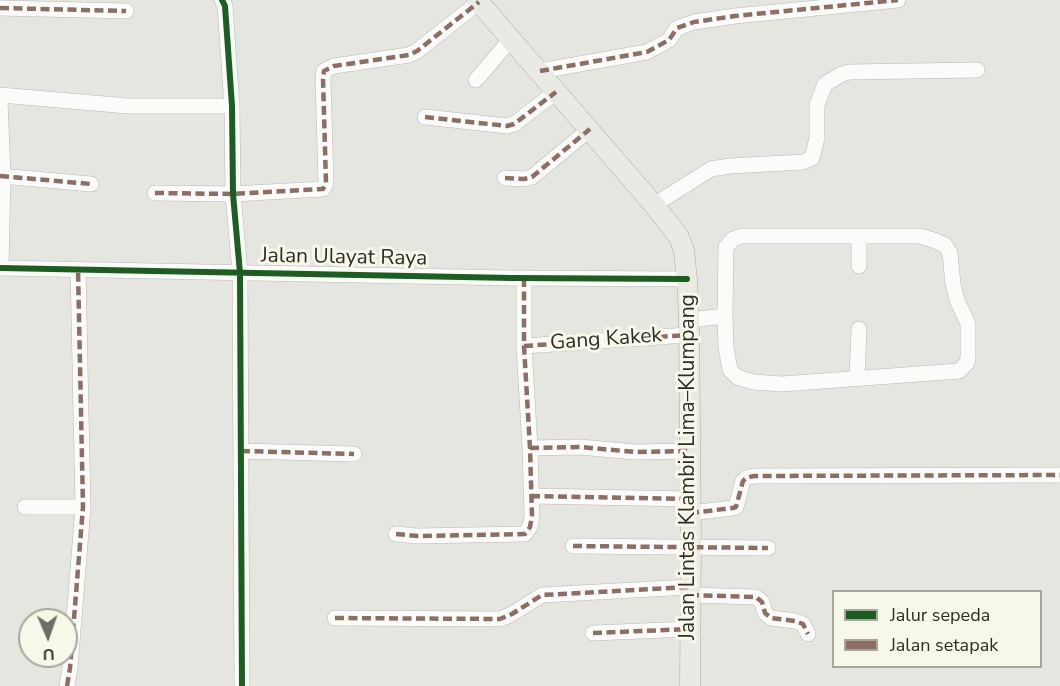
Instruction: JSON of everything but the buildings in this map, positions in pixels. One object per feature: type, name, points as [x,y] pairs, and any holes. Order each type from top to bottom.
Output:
[{"type":"main road","name":"Jalan Lintas Klambir Lima–Klumpang","points":[[478,1],[654,206],[678,237],[684,250],[687,279],[690,452],[690,686]]},
{"type":"street","points":[[222,0],[225,6],[232,106],[233,194],[240,273],[243,686]]},
{"type":"street","points":[[540,71],[647,52],[669,40],[677,28],[694,22],[898,0]]},
{"type":"street","points":[[155,193],[233,194],[323,189],[326,183],[322,79],[324,71],[334,66],[409,55],[478,1]]},
{"type":"street","points":[[0,8],[126,11]]},
{"type":"street","points":[[476,80],[511,39]]},
{"type":"street","points":[[654,206],[711,169],[803,162],[812,158],[817,138],[817,105],[825,84],[842,74],[977,70]]},
{"type":"street","points":[[424,117],[507,126],[514,124],[556,92]]},
{"type":"street","points":[[0,95],[128,105],[232,106]]},
{"type":"street","points":[[0,100],[1,268]]},
{"type":"street","points":[[505,178],[532,177],[590,129]]},
{"type":"street","points":[[1,176],[91,184]]},
{"type":"street","points":[[742,236],[859,236],[920,236],[945,245],[950,253],[957,300],[968,324],[967,363],[958,371],[782,384],[753,382],[737,377],[730,369],[726,346],[726,247],[733,239],[742,236]]},
{"type":"street","points":[[859,236],[859,266]]},
{"type":"street","name":"Jalan Ulayat Raya","points":[[1,268],[687,279]]},
{"type":"street","points":[[67,686],[83,507],[78,269]]},
{"type":"street","points":[[396,534],[417,536],[525,534],[530,527],[532,516],[524,345],[524,278]]},
{"type":"street","name":"Gang Kakek","points":[[524,345],[688,327],[725,316]]},
{"type":"street","points":[[857,378],[858,329]]},
{"type":"street","points":[[530,448],[580,447],[634,452],[690,452]]},
{"type":"street","points":[[241,451],[354,454]]},
{"type":"street","points":[[531,496],[736,507],[743,481],[754,477],[1060,475]]},
{"type":"street","points":[[25,507],[83,507]]},
{"type":"street","points":[[573,546],[768,548]]},
{"type":"street","points":[[334,618],[500,619],[542,595],[690,591],[756,597],[762,602],[765,613],[771,618],[803,624],[808,634]]},
{"type":"street","points":[[593,633],[690,629]]},
{"type":"marked path","points":[[540,71],[647,52],[669,40],[677,28],[694,22],[898,0]]},
{"type":"marked path","points":[[155,193],[233,194],[323,189],[326,183],[324,71],[334,66],[409,55],[479,2]]},
{"type":"marked path","points":[[0,8],[126,11]]},
{"type":"marked path","points":[[425,117],[507,126],[514,124],[556,92]]},
{"type":"marked path","points":[[505,178],[532,177],[590,129]]},
{"type":"marked path","points":[[0,176],[91,184]]},
{"type":"marked path","points":[[67,686],[83,507],[78,269]]},
{"type":"marked path","points":[[396,534],[417,536],[525,534],[530,527],[532,516],[524,346],[524,278]]},
{"type":"marked path","points":[[524,346],[688,335]]},
{"type":"marked path","points":[[530,448],[580,447],[635,452],[690,451]]},
{"type":"marked path","points":[[241,451],[354,454]]},
{"type":"marked path","points":[[690,513],[736,507],[743,481],[754,476],[1060,475]]},
{"type":"marked path","points":[[531,496],[690,499]]},
{"type":"marked path","points":[[573,546],[768,548]]},
{"type":"marked path","points":[[335,618],[500,619],[542,595],[690,587]]},
{"type":"marked path","points":[[690,595],[756,597],[762,602],[765,613],[771,618],[803,624],[808,634]]},
{"type":"marked path","points":[[593,633],[690,629]]},
{"type":"cycle path","points":[[222,0],[225,6],[232,106],[233,194],[240,273],[242,686]]},
{"type":"cycle path","points":[[0,268],[512,278],[687,279]]}]
